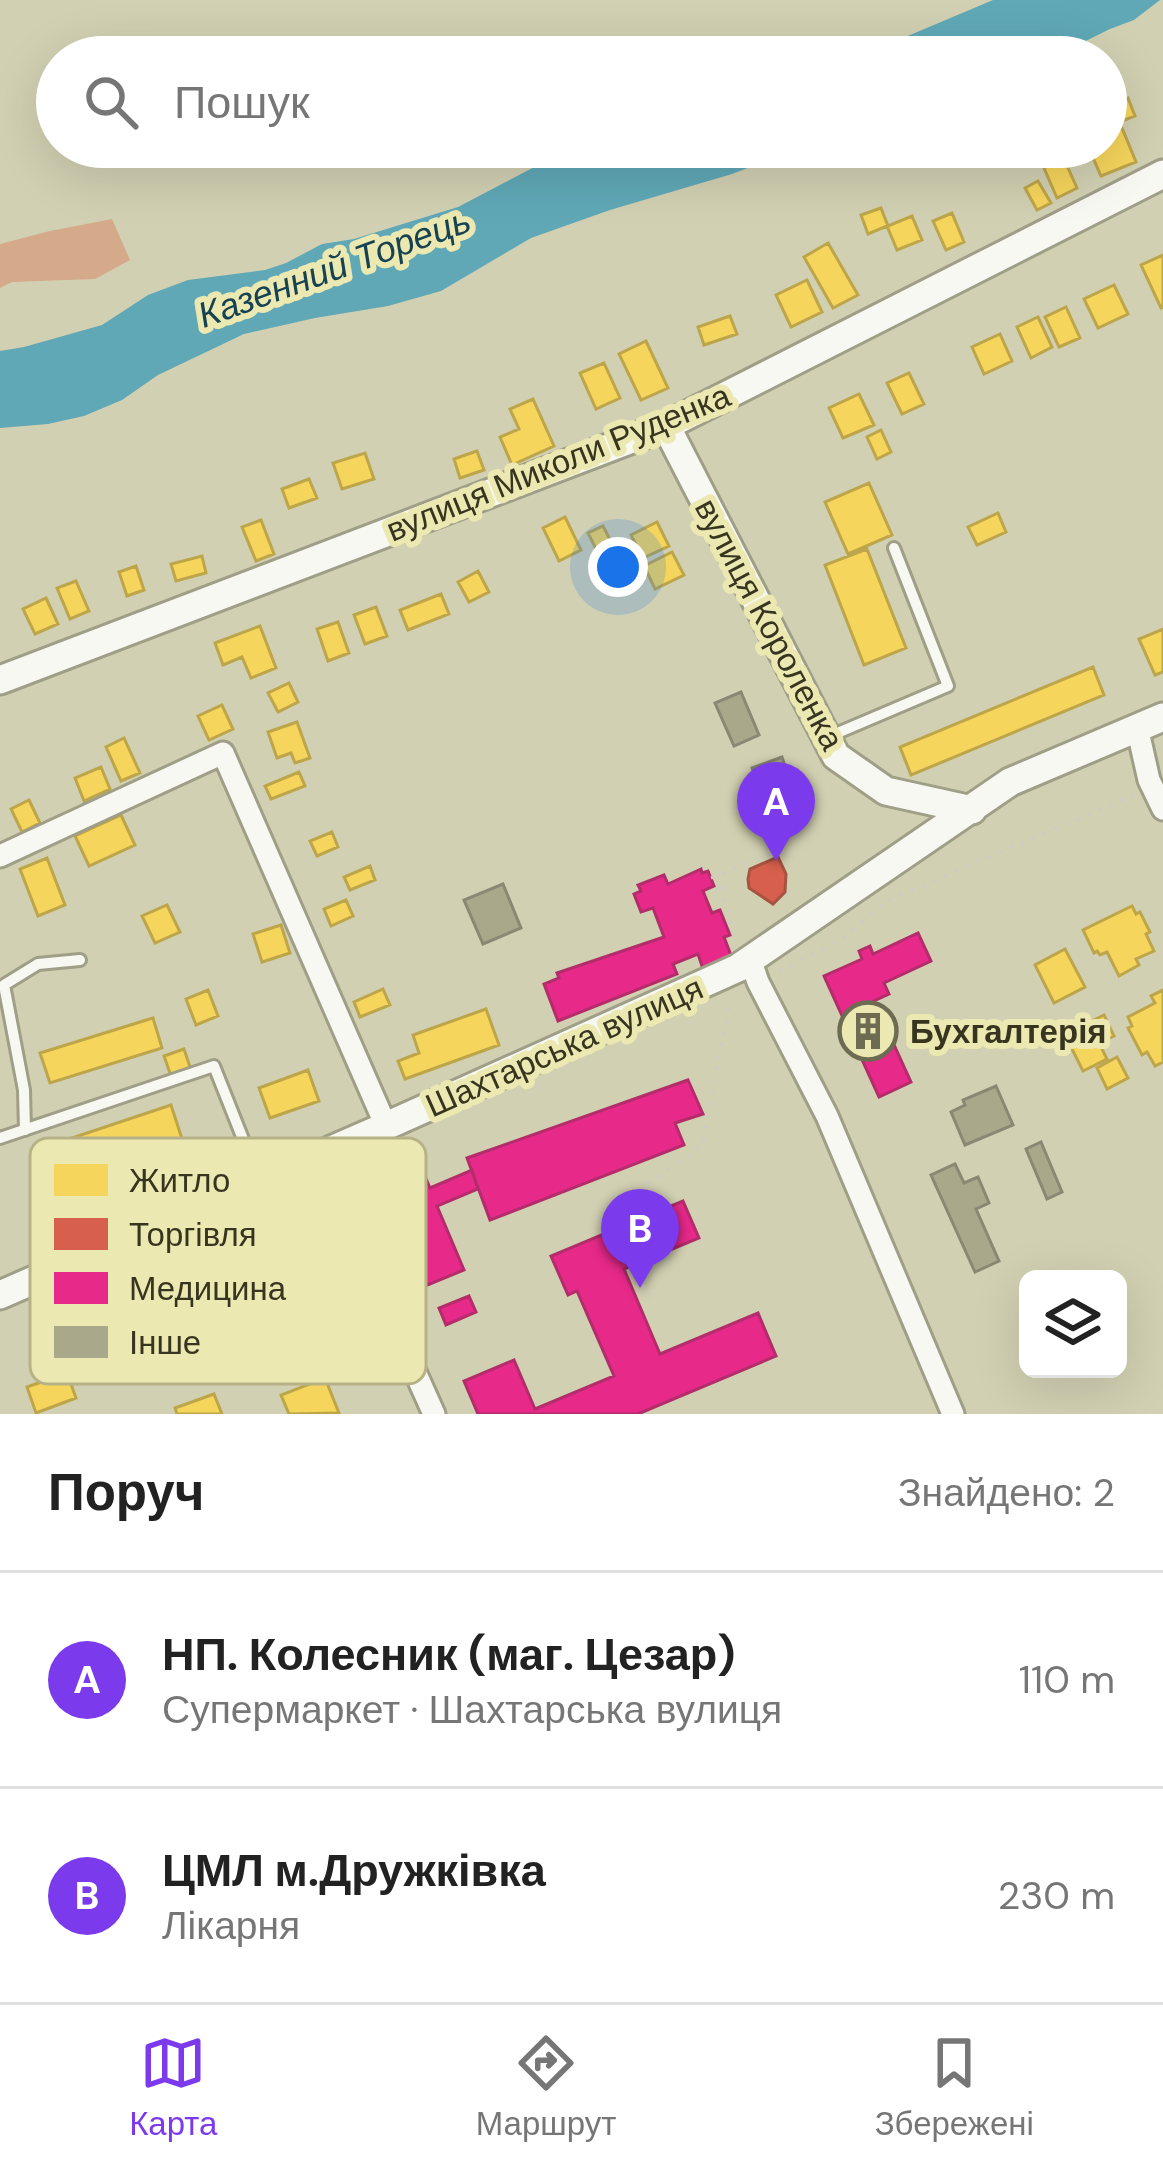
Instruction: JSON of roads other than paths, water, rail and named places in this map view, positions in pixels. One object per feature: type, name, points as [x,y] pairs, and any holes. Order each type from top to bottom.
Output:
[{"type":"street","name":"вулиця Миколи Руденка","points":[[0,680],[666,426],[1163,174]]},
{"type":"street","name":"вулиця Короленка","points":[[666,426],[836,756],[886,791],[972,809]]},
{"type":"street","points":[[1150,722],[1152,787],[1163,808]]},
{"type":"street","name":"Шахтарська вулиця","points":[[357,1138],[749,969],[1010,782],[1150,722]]},
{"type":"street","points":[[0,856],[224,753],[386,1126]]},
{"type":"street","points":[[749,969],[827,1116],[953,1414]]},
{"type":"street","name":"Шахтарська вулиця","points":[[0,1295],[30,1282]]},
{"type":"street","points":[[420,1384],[434,1414]]},
{"type":"lane","points":[[824,738],[947,686],[894,548]]},
{"type":"lane","points":[[25,1130],[24,1090],[4,985],[38,964],[80,960]]},
{"type":"lane","points":[[0,1138],[214,1066],[243,1138]]},
{"type":"water","points":[[993,0],[1160,0],[1134,20],[1096,36],[908,36]]},
{"type":"water","name":"Казенний Торець","points":[[532,168],[748,168],[531,238],[441,291],[244,334],[84,416],[0,428],[0,351],[102,325],[148,295],[188,280],[265,270],[322,244],[458,207]]},
{"type":"place","name":"НП. Колесник (маг. Цезар)","points":[[776,861]]},
{"type":"place","name":"Бухгалтерія","points":[[868,1031]]},
{"type":"place","name":"ЦМЛ м.Дружківка","points":[[640,1288]]}]
